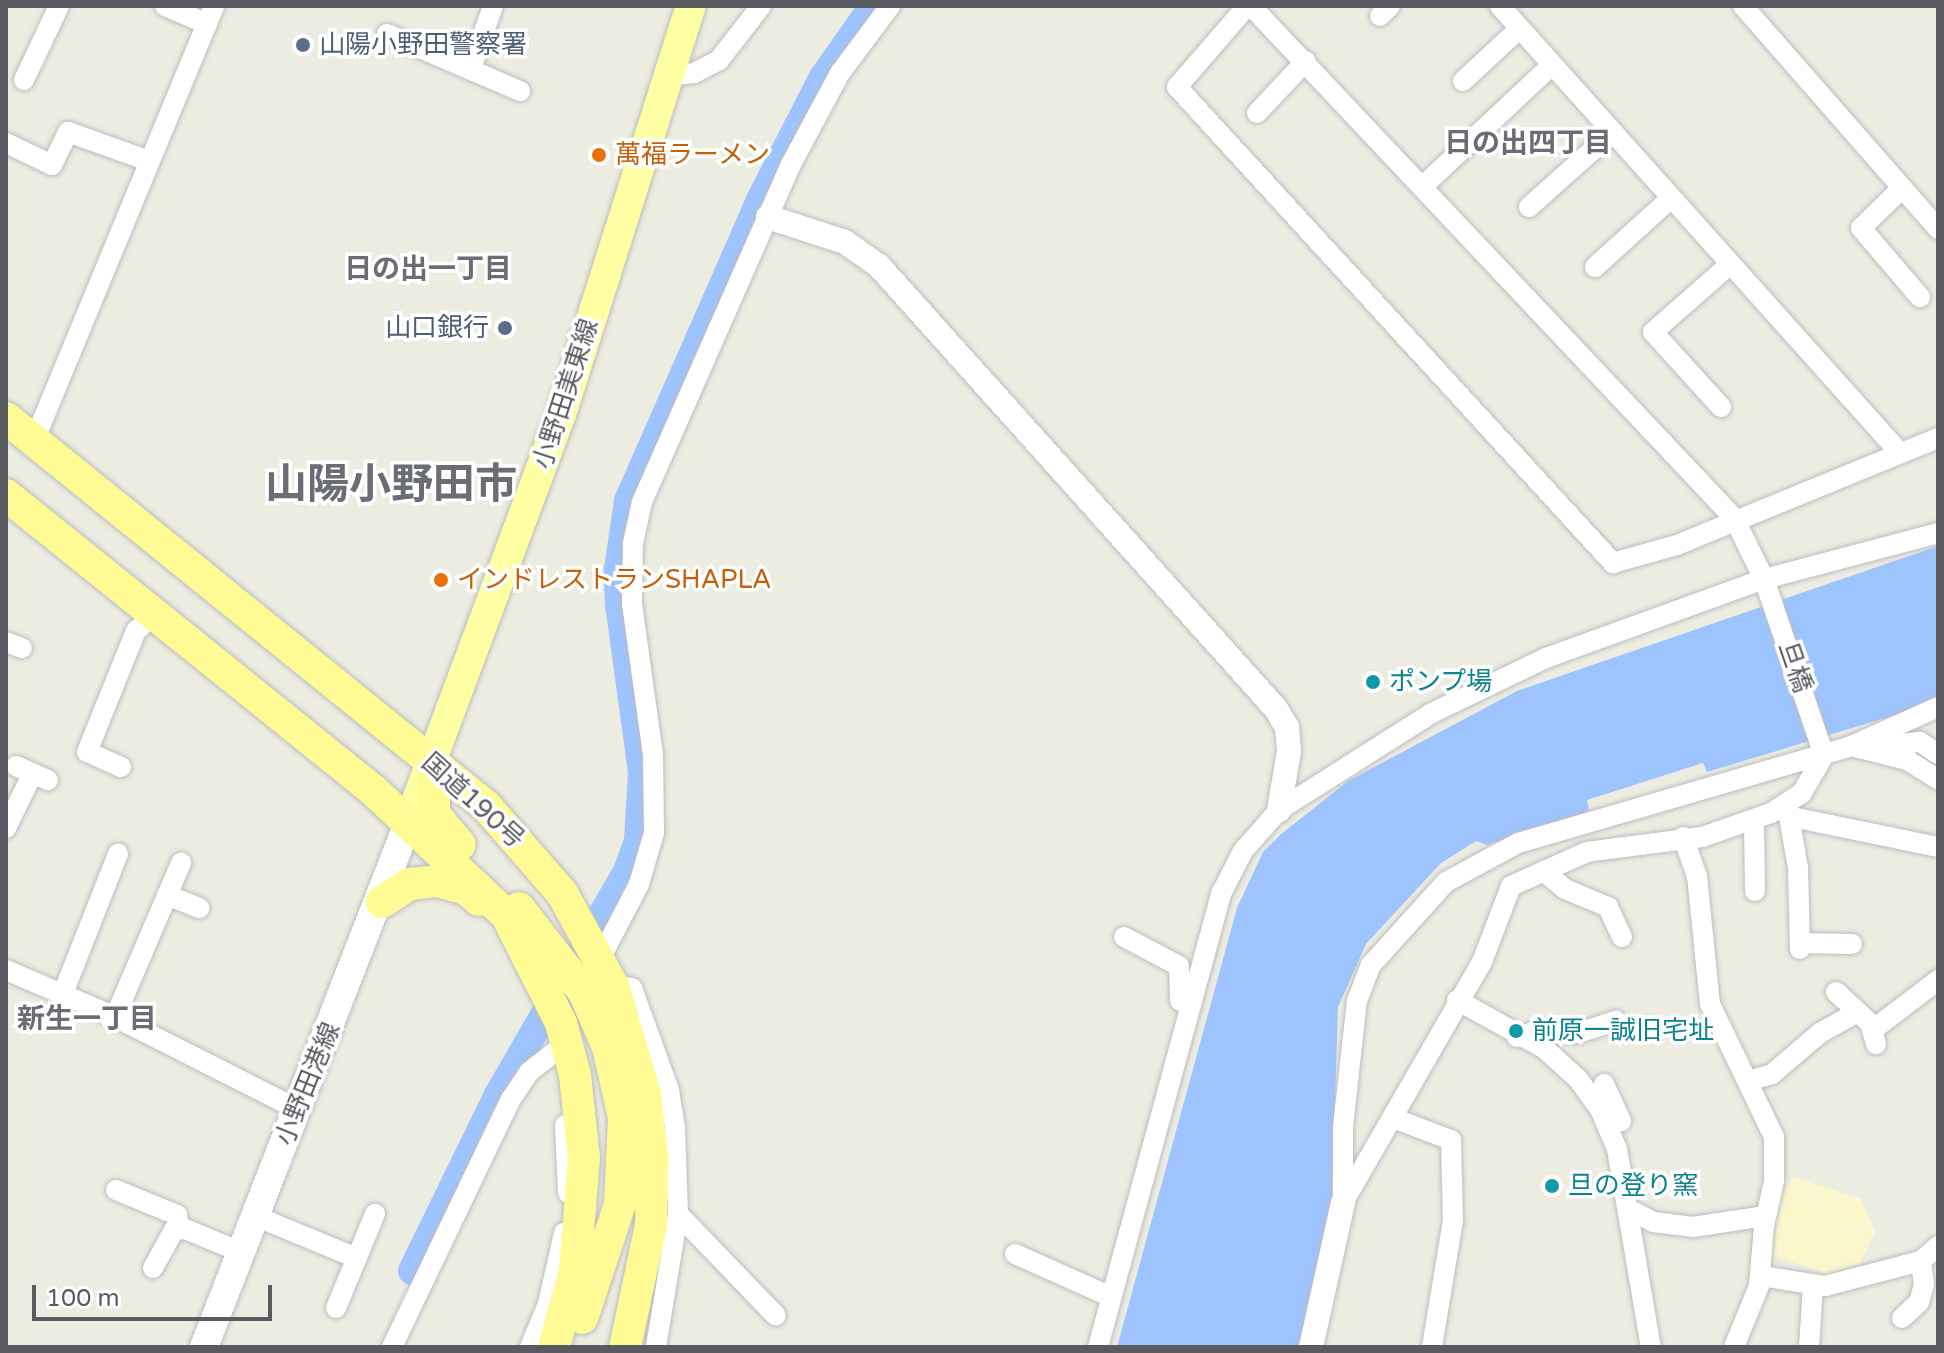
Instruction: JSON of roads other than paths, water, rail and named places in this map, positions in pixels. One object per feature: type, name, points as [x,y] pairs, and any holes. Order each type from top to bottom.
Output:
[{"type":"highway","name":"国道190号","points":[[6,418],[507,826],[595,963],[638,1058],[652,1157],[647,1263],[625,1347]]},
{"type":"highway","points":[[8,503],[154,614],[409,821],[507,916],[549,976],[581,1130],[584,1199],[575,1271],[554,1347]]},
{"type":"highway","points":[[434,764],[430,796],[438,821],[549,976]]},
{"type":"highway","points":[[382,902],[421,883],[466,889],[549,976]]},
{"type":"highway","points":[[549,976],[595,963],[625,1144],[612,1234],[571,1347]]},
{"type":"main road","name":"小野田美東線","points":[[409,821],[434,764],[561,415],[691,6]]},
{"type":"main road","name":"小野田港線","points":[[204,1347],[382,902],[409,821]]},
{"type":"street","points":[[24,80],[59,6]]},
{"type":"street","points":[[34,441],[211,15],[165,6]]},
{"type":"street","points":[[471,69],[493,6]]},
{"type":"street","points":[[667,76],[694,73],[719,60],[761,6]]},
{"type":"street","points":[[656,1347],[678,1214],[669,1090],[632,988],[595,963],[639,884],[654,833],[653,755],[632,604],[633,543],[642,502],[768,217],[840,73],[890,6]]},
{"type":"street","points":[[1249,6],[1177,87],[1613,563],[1677,545],[1734,518],[1938,438]]},
{"type":"street","name":"旦橋","points":[[1249,6],[1306,61],[1734,518],[1766,584],[1823,750]]},
{"type":"street","points":[[1743,6],[1938,229]]},
{"type":"street","points":[[1502,7],[1669,200],[1899,452]]},
{"type":"street","points":[[1463,81],[1519,29]]},
{"type":"street","points":[[387,34],[520,91]]},
{"type":"street","points":[[1257,113],[1306,61]]},
{"type":"street","points":[[1422,187],[1551,66]]},
{"type":"street","points":[[6,143],[52,165],[68,132],[149,161]]},
{"type":"street","points":[[1529,207],[1611,134]]},
{"type":"street","points":[[1902,188],[1861,228],[1920,297]]},
{"type":"street","points":[[1595,267],[1669,200]]},
{"type":"street","points":[[768,217],[845,242],[879,266],[1276,709],[1287,727],[1289,751],[1279,810]]},
{"type":"street","points":[[1721,407],[1653,332],[1728,266]]},
{"type":"street","points":[[1098,1347],[1183,1025],[1222,892],[1243,851],[1279,810],[1341,766],[1480,687],[1766,584],[1938,533]]},
{"type":"street","points":[[121,767],[87,752],[136,631],[154,614]]},
{"type":"street","points":[[1851,746],[1938,707]]},
{"type":"street","points":[[1311,1347],[1343,1203],[1343,1127],[1357,1001],[1371,965],[1446,882],[1518,843],[1823,750],[1920,742],[1938,754]]},
{"type":"street","points":[[1851,746],[1907,760],[1938,779]]},
{"type":"street","points":[[1823,750],[1790,811],[1800,946],[1852,944]]},
{"type":"street","points":[[6,828],[32,773]]},
{"type":"street","points":[[1343,1203],[1457,1000],[1482,962],[1511,886],[1587,852],[1727,831],[1790,811],[1938,847]]},
{"type":"street","points":[[1754,820],[1755,891]]},
{"type":"street","points":[[1683,837],[1697,876],[1710,1004],[1725,1042],[1748,1081],[1774,1137],[1774,1181],[1764,1226],[1761,1276],[1734,1347]]},
{"type":"street","points":[[62,996],[118,854]]},
{"type":"street","points":[[115,1017],[181,863]]},
{"type":"street","points":[[1543,871],[1565,889],[1608,907],[1622,937]]},
{"type":"street","points":[[167,895],[199,908]]},
{"type":"street","points":[[1124,937],[1179,966],[1183,1025]]},
{"type":"street","points":[[6,970],[115,1017],[297,1109]]},
{"type":"street","points":[[1836,992],[1875,1036],[1938,980]]},
{"type":"street","points":[[1457,1000],[1517,1037],[1545,1049],[1589,1091],[1619,1158],[1651,1347]]},
{"type":"street","points":[[1748,1081],[1772,1074],[1820,1033],[1856,1013]]},
{"type":"street","points":[[1517,1037],[1537,1031],[1578,1033],[1616,1021]]},
{"type":"street","points":[[392,1347],[511,1099],[529,1072],[561,1038]]},
{"type":"street","points":[[530,1347],[548,1304],[564,1240],[567,1150],[561,1038]]},
{"type":"street","points":[[1604,1084],[1626,1132],[1619,1158]]},
{"type":"street","points":[[1393,1118],[1451,1140],[1453,1220],[1432,1347]]},
{"type":"street","points":[[116,1190],[177,1215],[179,1229]]},
{"type":"street","points":[[1628,1209],[1653,1222],[1693,1227],[1759,1217],[1764,1226]]},
{"type":"street","points":[[336,1308],[375,1214]]},
{"type":"street","points":[[678,1214],[776,1316]]},
{"type":"street","points":[[255,1216],[357,1258]]},
{"type":"street","points":[[153,1268],[168,1235],[179,1229],[241,1252]]},
{"type":"street","points":[[1761,1276],[1813,1285],[1921,1261],[1938,1246]]},
{"type":"street","points":[[1015,1254],[1111,1297]]},
{"type":"street","points":[[1902,1318],[1931,1288],[1921,1261]]},
{"type":"street","points":[[1809,1347],[1813,1285]]},
{"type":"water","points":[[1938,546],[1938,702],[1707,772],[1703,763],[1587,800],[1589,811],[1487,845],[1476,841],[1441,863],[1366,944],[1338,1007],[1332,1196],[1300,1347],[1117,1347],[1237,908],[1263,852],[1280,835],[1348,781],[1517,691]]},
{"type":"waterway","points":[[412,1271],[499,1093],[627,871],[638,840],[642,772],[619,605],[618,569],[628,501],[760,200],[823,77],[873,6]]},
{"type":"place","name":"山陽小野田警察署","points":[[303,45]]},
{"type":"place","name":"萬福ラーメン","points":[[599,155]]},
{"type":"place","name":"山口銀行","points":[[505,328]]},
{"type":"place","name":"インドレストランSHAPLA","points":[[441,580]]},
{"type":"place","name":"ポンプ場","points":[[1373,682]]},
{"type":"place","name":"前原一誠旧宅址","points":[[1516,1031]]},
{"type":"place","name":"旦の登り窯","points":[[1552,1186]]},
{"type":"district","name":"日の出四丁目","points":[[1528,143]]},
{"type":"district","name":"日の出一丁目","points":[[428,269]]},
{"type":"district","name":"山陽小野田市","points":[[391,485]]},
{"type":"district","name":"新生一丁目","points":[[87,1019]]}]
